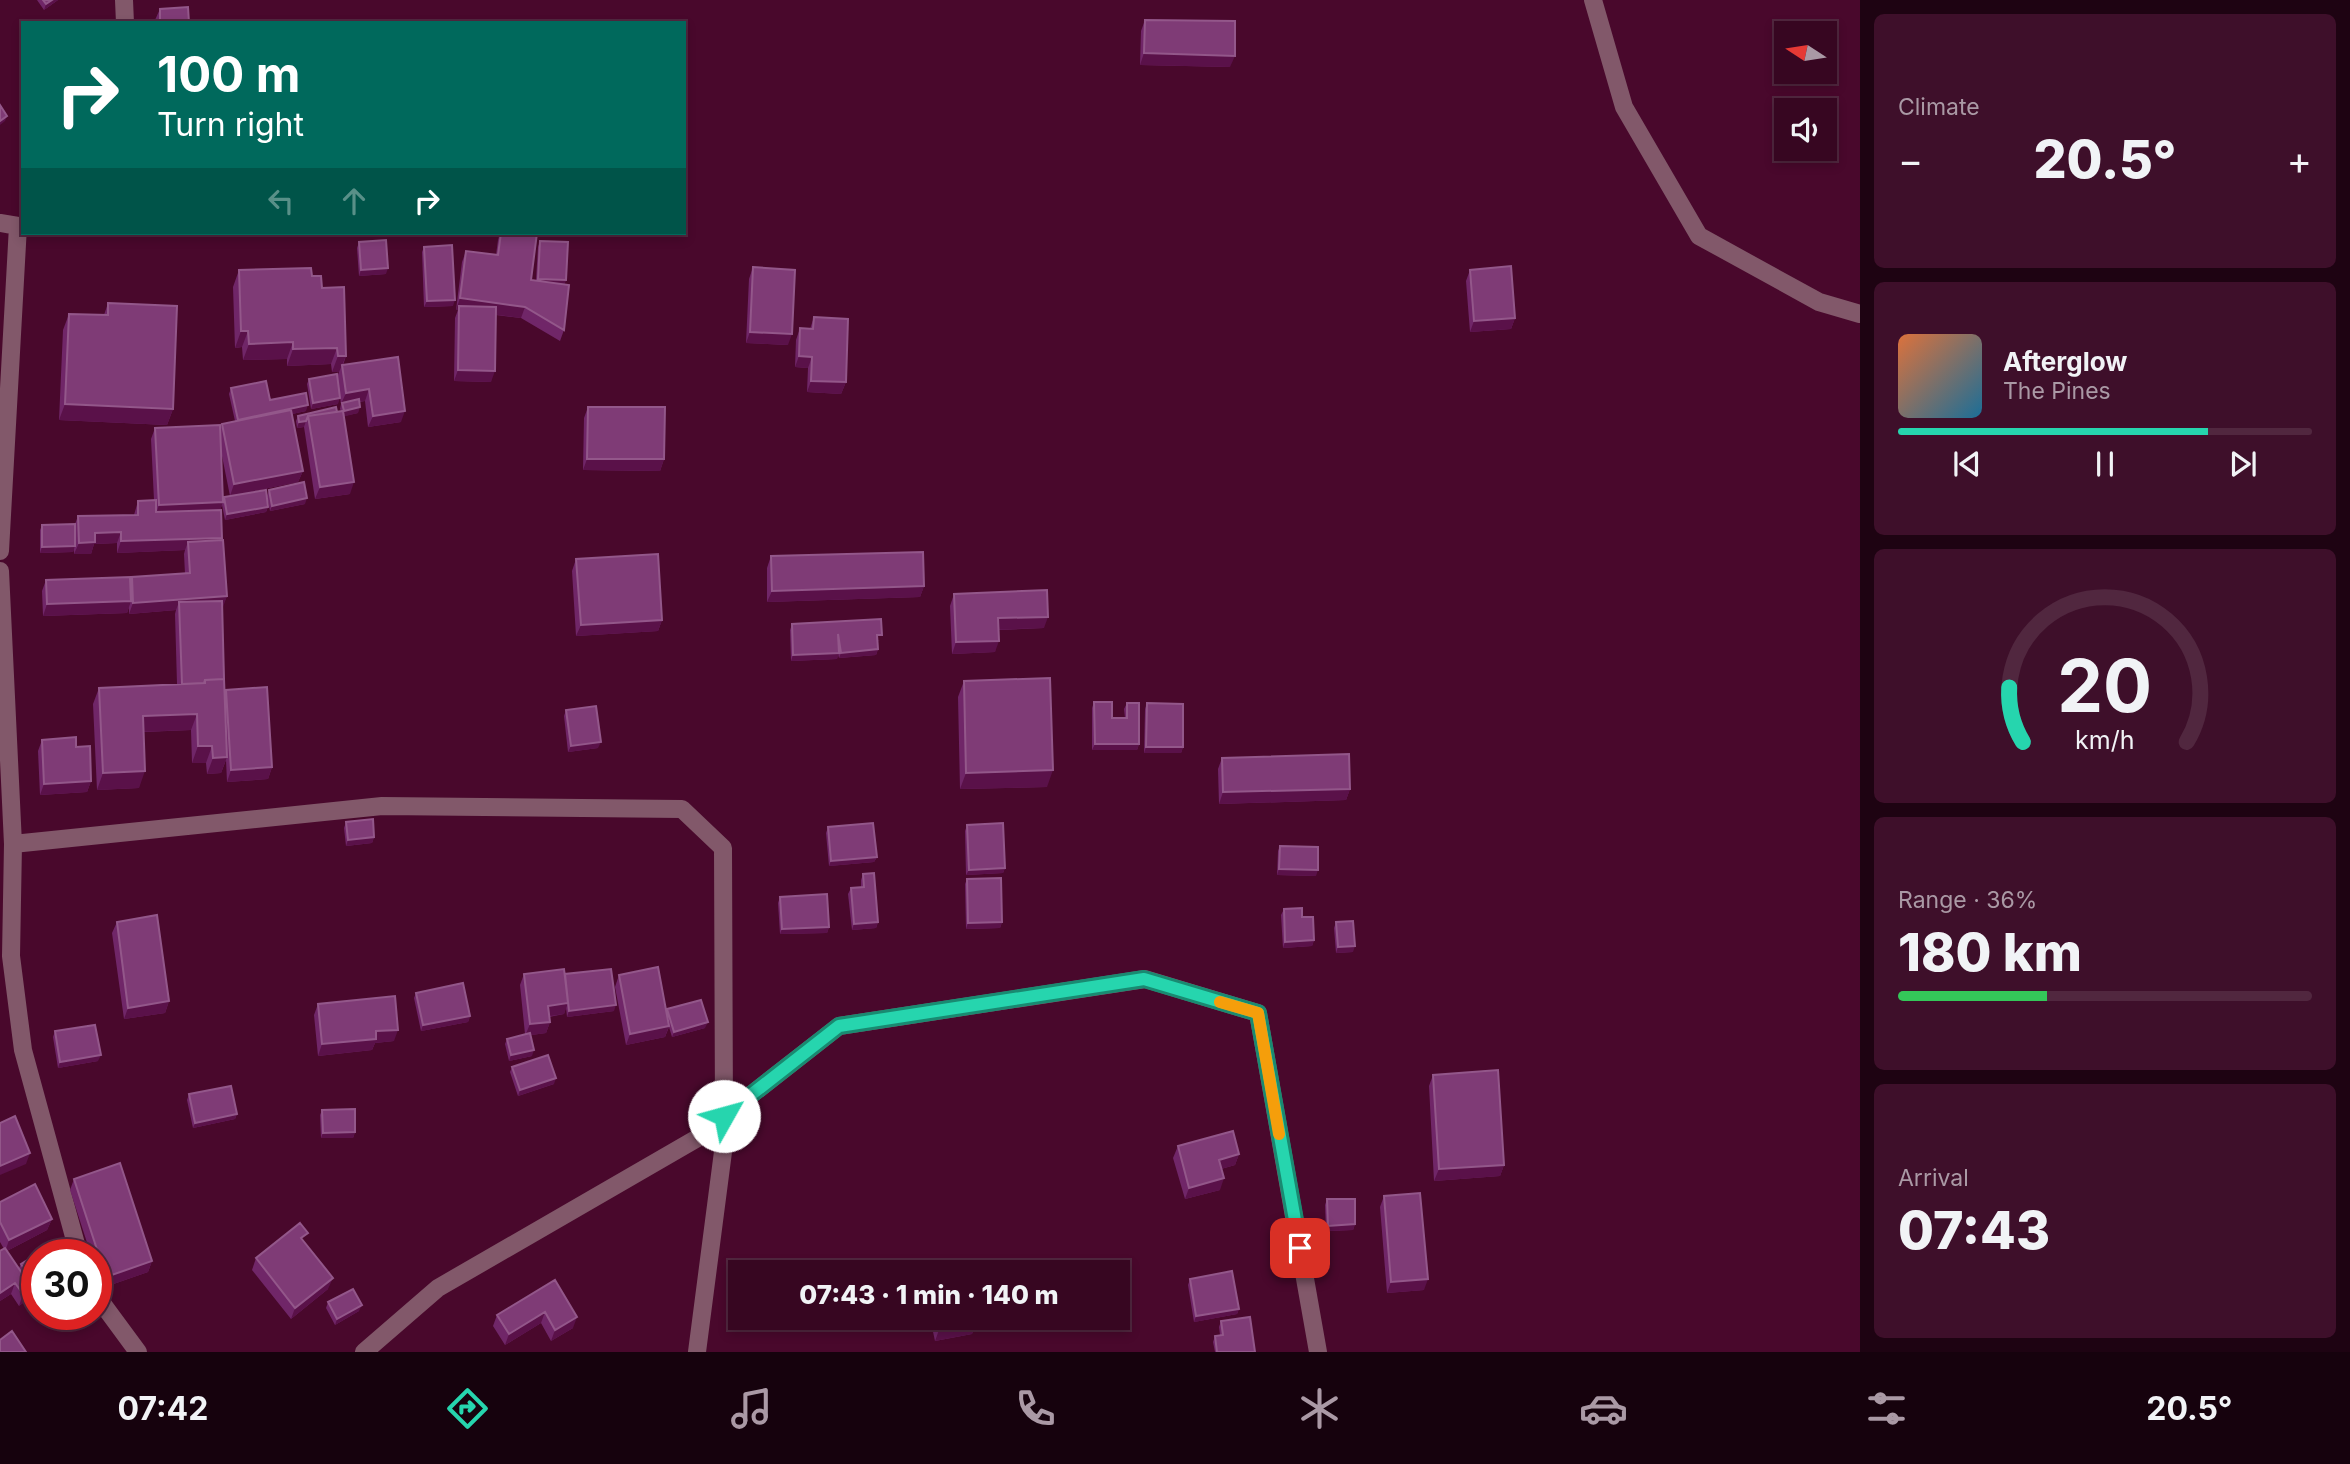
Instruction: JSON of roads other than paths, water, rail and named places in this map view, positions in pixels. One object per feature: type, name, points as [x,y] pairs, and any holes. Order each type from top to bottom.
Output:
[{"type":"street","points":[[124,0],[125,21]]},
{"type":"street","points":[[1593,0],[1624,107],[1699,236],[1819,302],[1860,314]]},
{"type":"street","points":[[0,223],[20,226],[0,551]]},
{"type":"street","points":[[0,571],[13,844],[11,957],[23,1050],[75,1239]]},
{"type":"street","points":[[13,844],[382,806],[682,808],[723,848],[725,1118],[697,1352]]},
{"type":"street","points":[[364,1352],[438,1288],[725,1118],[839,1026],[1144,979],[1258,1013],[1318,1352]]},
{"type":"street","points":[[112,1317],[138,1352]]}]
